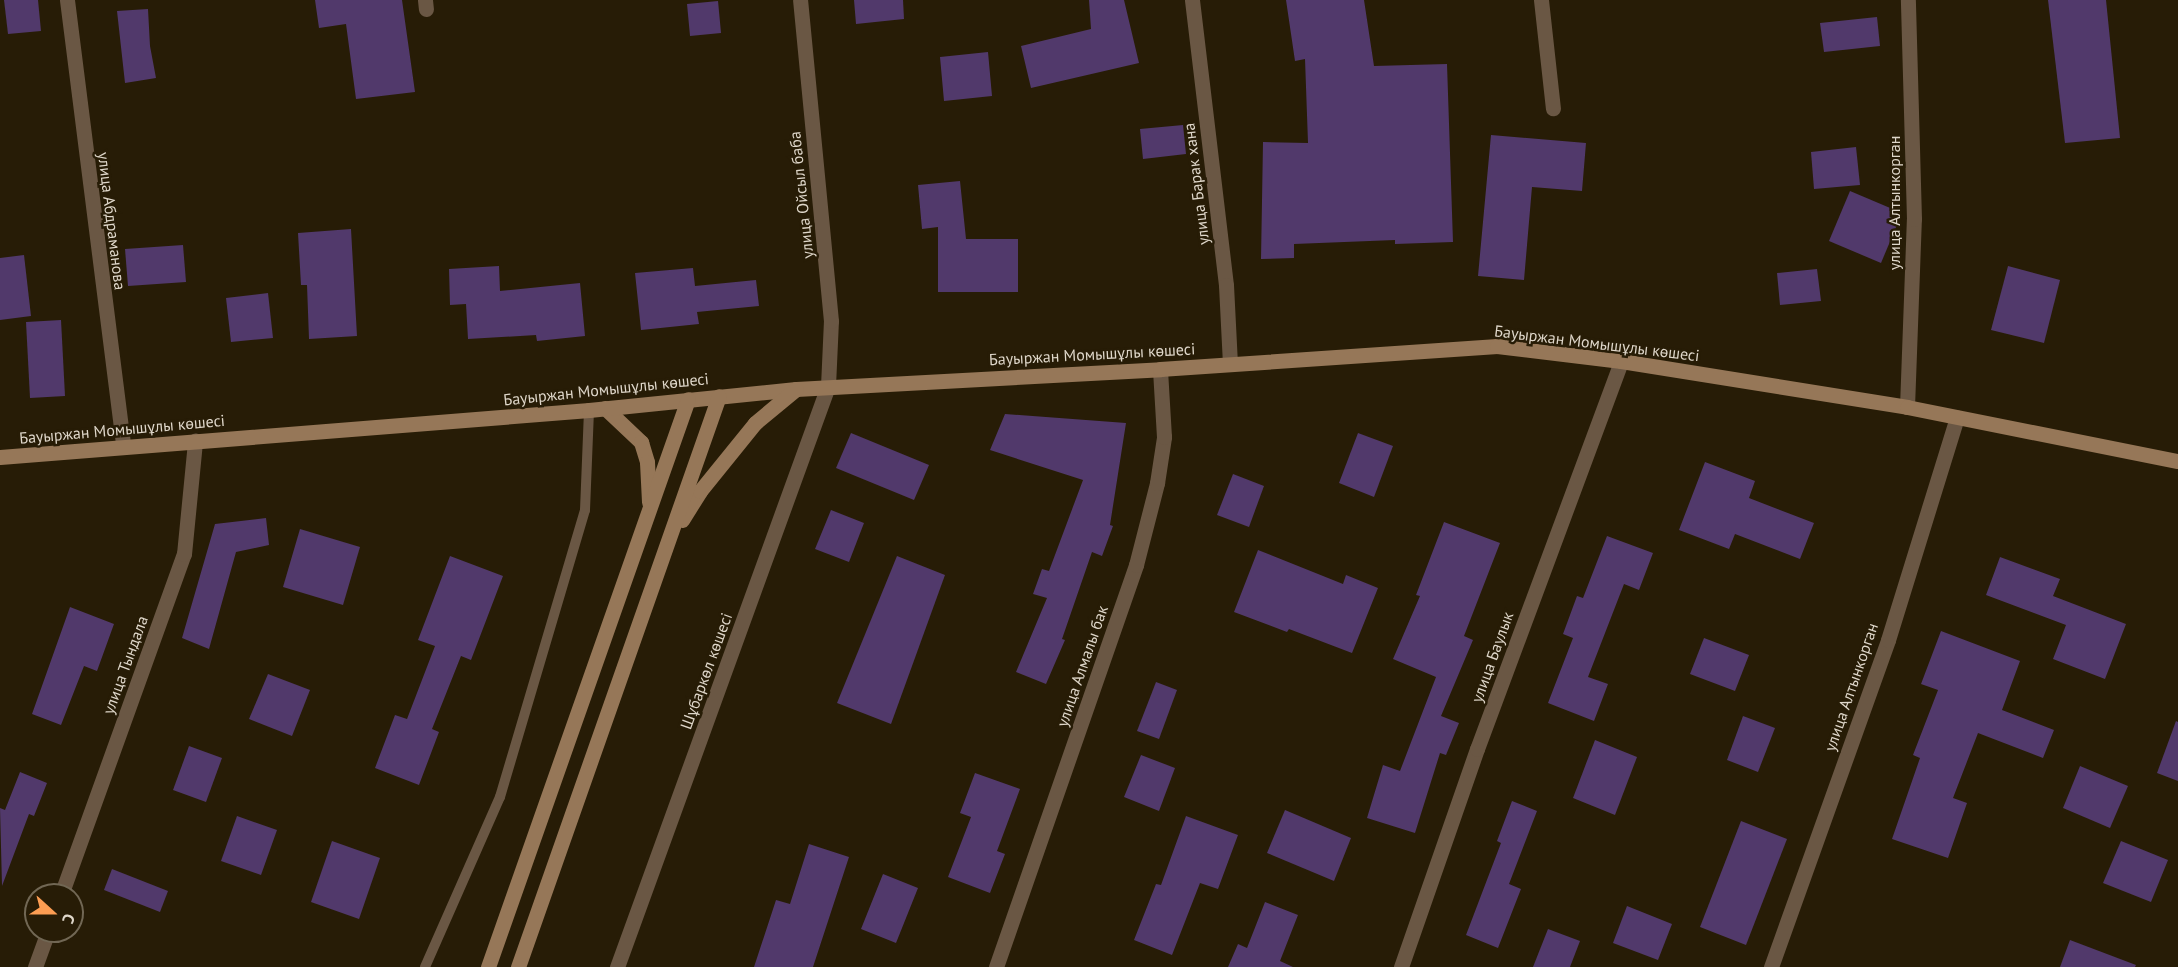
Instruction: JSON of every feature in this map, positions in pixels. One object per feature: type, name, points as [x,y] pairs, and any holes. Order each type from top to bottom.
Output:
[{"type":"street","name":"улица Абдраманова","points":[[67,0],[123,446]]},
{"type":"street","name":"улица Ойсыл баба","points":[[800,0],[831,321],[828,386]]},
{"type":"street","name":"улица Барак хана","points":[[1192,0],[1226,285],[1230,364]]},
{"type":"street","points":[[1541,0],[1553,108]]},
{"type":"street","name":"улица Алтынкорган","points":[[1907,407],[1914,219],[1908,0]]},
{"type":"street","name":"Бауыржан Момышұлы көшесі","points":[[0,457],[589,410],[828,386],[1160,369],[1497,346],[1621,361],[1907,407],[2178,461]]},
{"type":"street","name":"улица Баулык","points":[[1401,967],[1477,749],[1621,361]]},
{"type":"street","name":"улица Алмалы бак","points":[[996,967],[1136,565],[1157,483],[1164,437],[1160,369]]},
{"type":"street","name":"Шұбаркөл көшесі","points":[[617,967],[828,386]]},
{"type":"street","points":[[666,546],[700,491],[755,423],[796,389]]},
{"type":"street","points":[[518,967],[718,396]]},
{"type":"street","points":[[488,967],[688,399]]},
{"type":"street","points":[[605,408],[641,442],[647,462],[649,511]]},
{"type":"street","name":"улица Алтынкорган","points":[[1771,967],[1888,640],[1957,417]]},
{"type":"street","name":"улица Тындала","points":[[65,883],[184,554],[195,441]]},
{"type":"street","points":[[36,967],[44,943]]},
{"type":"lane","points":[[425,967],[500,797],[585,510],[589,410]]},
{"type":"building","points":[[4,0],[38,0],[41,31],[8,34]]},
{"type":"building","points":[[315,0],[402,0],[415,92],[356,99],[346,24],[319,28]]},
{"type":"building","points":[[854,0],[903,0],[904,19],[856,24]]},
{"type":"building","points":[[1089,0],[1124,0],[1139,63],[1031,88],[1021,46],[1091,29]]},
{"type":"building","points":[[1286,0],[1364,0],[1374,66],[1447,64],[1453,242],[1395,244],[1395,240],[1294,244],[1294,258],[1261,259],[1263,142],[1308,143],[1305,59],[1295,61]]},
{"type":"building","points":[[2048,0],[2106,0],[2120,138],[2065,143]]},
{"type":"building","points":[[718,1],[721,33],[690,36],[687,4]]},
{"type":"building","points":[[148,9],[150,46],[156,78],[125,83],[117,11]]},
{"type":"building","points":[[1877,17],[1880,46],[1824,52],[1820,23]]},
{"type":"building","points":[[988,52],[992,96],[944,101],[940,57]]},
{"type":"building","points":[[1183,125],[1186,154],[1143,159],[1140,129]]},
{"type":"building","points":[[1491,135],[1586,143],[1582,191],[1532,187],[1524,280],[1478,276]]},
{"type":"building","points":[[1856,147],[1860,185],[1814,189],[1811,152]]},
{"type":"building","points":[[960,181],[966,239],[1018,239],[1018,292],[938,292],[938,227],[922,229],[918,185]]},
{"type":"building","points":[[1850,191],[1902,213],[1881,263],[1829,241]]},
{"type":"building","points":[[351,229],[357,336],[309,339],[307,285],[301,285],[298,233]]},
{"type":"building","points":[[183,245],[186,282],[128,286],[125,249]]},
{"type":"building","points":[[24,255],[31,316],[0,320],[0,258]]},
{"type":"building","points":[[499,266],[500,291],[580,283],[585,336],[537,341],[536,335],[468,339],[466,304],[450,305],[449,269]]},
{"type":"building","points":[[2008,266],[2060,280],[2044,343],[1991,330]]},
{"type":"building","points":[[693,268],[695,286],[756,280],[759,306],[697,312],[699,324],[641,330],[635,273]]},
{"type":"building","points":[[1817,269],[1821,301],[1780,305],[1777,273]]},
{"type":"building","points":[[268,293],[273,338],[231,342],[226,298]]},
{"type":"building","points":[[61,320],[65,396],[30,398],[26,322]]},
{"type":"building","points":[[1005,414],[1126,423],[1110,525],[1113,526],[1102,556],[1092,552],[1062,639],[1065,640],[1046,684],[1016,672],[1047,598],[1033,594],[1042,569],[1049,571],[1083,480],[990,450]]},
{"type":"building","points":[[851,433],[929,465],[914,500],[836,468]]},
{"type":"building","points":[[1358,433],[1393,446],[1374,497],[1339,483]]},
{"type":"building","points":[[1705,462],[1755,481],[1749,498],[1814,523],[1800,559],[1735,534],[1729,549],[1679,530]]},
{"type":"building","points":[[1233,474],[1264,486],[1249,527],[1217,515]]},
{"type":"building","points":[[831,510],[864,523],[849,562],[815,549]]},
{"type":"building","points":[[266,518],[269,545],[236,552],[209,649],[182,638],[215,524]]},
{"type":"building","points":[[1444,522],[1500,543],[1464,636],[1473,640],[1441,716],[1459,723],[1446,755],[1440,753],[1415,833],[1367,818],[1383,765],[1400,771],[1436,677],[1393,659],[1420,596],[1416,595]]},
{"type":"building","points":[[300,529],[360,547],[343,605],[283,587]]},
{"type":"building","points":[[1607,536],[1653,553],[1639,590],[1624,584],[1588,677],[1608,684],[1594,721],[1548,703],[1573,638],[1563,634],[1577,596],[1583,598]]},
{"type":"building","points":[[1258,550],[1343,584],[1346,575],[1378,588],[1352,653],[1289,629],[1287,632],[1234,612]]},
{"type":"building","points":[[450,556],[503,576],[471,660],[461,656],[432,729],[439,732],[419,785],[375,768],[395,715],[407,719],[435,646],[418,640]]},
{"type":"building","points":[[897,556],[945,575],[891,724],[837,703]]},
{"type":"building","points":[[2000,557],[2060,579],[2053,596],[2126,624],[2105,679],[2053,659],[2066,625],[1986,595]]},
{"type":"building","points":[[70,607],[114,624],[97,671],[84,666],[61,725],[32,714]]},
{"type":"building","points":[[1941,631],[2020,661],[2002,710],[2054,730],[2043,758],[1978,733],[1953,798],[1967,803],[1948,858],[1892,839],[1920,758],[1913,755],[1938,690],[1921,684]]},
{"type":"building","points":[[1704,638],[1749,655],[1735,691],[1690,674]]},
{"type":"building","points":[[268,674],[310,690],[292,736],[249,719]]},
{"type":"building","points":[[1156,682],[1177,690],[1159,739],[1137,731]]},
{"type":"building","points":[[1743,716],[1775,728],[1758,772],[1727,760]]},
{"type":"building","points":[[2176,721],[2178,722],[2178,781],[2157,773]]},
{"type":"building","points":[[1595,740],[1637,757],[1615,815],[1573,798]]},
{"type":"building","points":[[189,746],[222,758],[206,802],[173,790]]},
{"type":"building","points":[[1141,755],[1175,768],[1159,811],[1124,797]]},
{"type":"building","points":[[2080,766],[2128,786],[2110,828],[2063,808]]},
{"type":"building","points":[[20,772],[47,783],[34,816],[29,814],[2,886],[0,808],[5,810]]},
{"type":"building","points":[[975,773],[1020,789],[997,851],[1005,854],[990,893],[948,877],[971,817],[960,813]]},
{"type":"building","points":[[1512,801],[1537,811],[1509,884],[1521,889],[1498,948],[1466,935],[1501,843],[1497,841]]},
{"type":"building","points":[[1285,810],[1351,838],[1334,881],[1267,853]]},
{"type":"building","points":[[237,816],[277,830],[261,875],[221,861]]},
{"type":"building","points":[[1186,816],[1238,835],[1218,889],[1200,883],[1172,955],[1134,940],[1156,884],[1161,885]]},
{"type":"building","points":[[1741,821],[1787,839],[1746,945],[1700,927]]},
{"type":"building","points":[[332,841],[380,858],[359,919],[311,902]]},
{"type":"building","points":[[2121,841],[2168,860],[2151,902],[2103,883]]},
{"type":"building","points":[[809,844],[849,857],[813,967],[754,967],[776,900],[790,904]]},
{"type":"building","points":[[112,869],[168,891],[160,912],[104,890]]},
{"type":"building","points":[[883,874],[918,888],[896,943],[861,929]]},
{"type":"building","points":[[1265,902],[1298,915],[1280,961],[1293,967],[1228,967],[1238,944],[1247,948]]},
{"type":"building","points":[[1627,906],[1672,924],[1658,960],[1613,943]]},
{"type":"building","points":[[1548,929],[1580,941],[1570,967],[1533,967]]},
{"type":"building","points":[[2070,940],[2136,965],[2135,967],[2060,967]]}]
